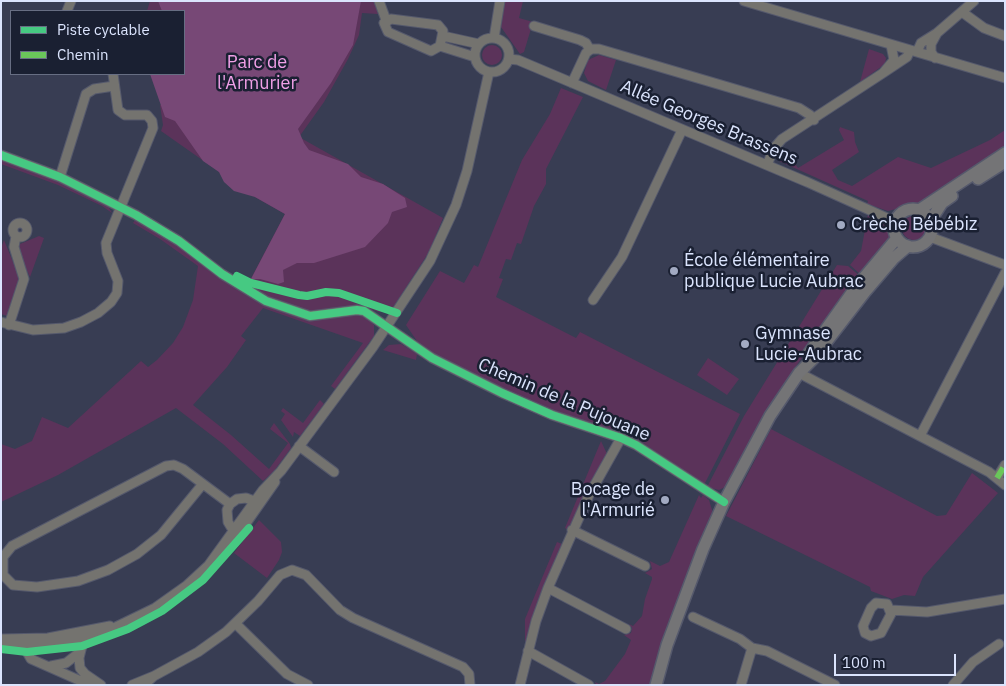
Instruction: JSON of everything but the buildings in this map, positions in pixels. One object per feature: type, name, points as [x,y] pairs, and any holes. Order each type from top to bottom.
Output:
[{"type":"main road","points":[[919,210],[1005,153]]},
{"type":"main road","points":[[897,238],[908,246],[920,246],[930,237],[932,232],[931,220],[942,203],[1005,162]]},
{"type":"main road","points":[[656,685],[688,584],[724,502],[770,416],[802,368],[812,348],[856,288],[897,238],[896,222],[902,213],[913,209],[919,210],[931,220]]},
{"type":"main road","points":[[802,368],[814,358],[880,274],[908,246]]},
{"type":"street","points":[[379,1],[386,20],[384,26],[388,32],[431,50],[440,46],[475,57]]},
{"type":"street","points":[[494,38],[500,1]]},
{"type":"street","points":[[744,1],[770,5],[891,45],[1005,78]]},
{"type":"street","points":[[767,165],[776,144],[907,57],[921,43],[974,1]]},
{"type":"street","points":[[962,12],[984,28],[1005,36]]},
{"type":"street","points":[[386,20],[438,25],[442,29],[443,36],[440,46]]},
{"type":"street","points":[[534,26],[583,41],[590,50]]},
{"type":"street","points":[[935,58],[930,49],[936,33]]},
{"type":"street","points":[[443,36],[479,44]]},
{"type":"street","points":[[488,38],[494,38],[506,45],[509,59],[502,70],[489,72],[479,67],[475,57],[479,44],[488,38]]},
{"type":"street","points":[[883,73],[894,60],[891,45]]},
{"type":"street","points":[[572,83],[585,55],[590,50],[602,50],[799,108],[814,120]]},
{"type":"street","name":"Allée Georges Brassens","points":[[509,59],[518,60],[767,165],[896,222]]},
{"type":"street","points":[[1,643],[29,647],[82,641],[101,635],[168,599],[225,550],[388,326],[430,261],[456,205],[473,152],[489,72]]},
{"type":"street","points":[[16,236],[14,250],[24,279],[5,324],[33,330],[60,329],[86,320],[111,302],[117,293],[119,284],[107,253],[106,243],[153,128],[152,121],[147,115],[126,115],[119,111],[113,75]]},
{"type":"street","points":[[60,177],[86,94],[94,88],[114,86]]},
{"type":"street","points":[[593,300],[622,257],[682,130]]},
{"type":"street","name":"Chemin de la Pujouane","points":[[1,155],[60,177],[121,207],[179,241],[222,274],[266,301],[310,316],[358,310],[369,314],[432,358],[519,401],[552,415],[621,438],[651,453],[724,502]]},
{"type":"street","points":[[930,237],[1005,265]]},
{"type":"street","points":[[920,436],[1002,286],[1005,273]]},
{"type":"street","points":[[802,368],[997,478],[1005,486]]},
{"type":"street","points":[[520,685],[528,651],[548,588],[572,530],[621,438]]},
{"type":"street","points":[[300,446],[334,472]]},
{"type":"street","points":[[997,478],[1005,465]]},
{"type":"street","points":[[202,485],[161,535],[137,554],[116,566],[84,579],[46,587],[17,587],[10,583],[3,575],[3,557],[12,546],[162,467],[178,466],[230,504]]},
{"type":"street","points":[[230,504],[243,498],[256,505]]},
{"type":"street","points":[[230,504],[228,519],[234,529]]},
{"type":"street","points":[[208,566],[234,529],[256,505]]},
{"type":"street","points":[[234,529],[243,527]]},
{"type":"street","points":[[572,530],[645,566]]},
{"type":"street","points":[[132,685],[154,676],[198,652],[236,624],[280,574],[288,570],[297,571],[309,578],[340,610],[353,618],[463,667],[469,674],[470,685]]},
{"type":"street","points":[[548,588],[626,628]]},
{"type":"street","points":[[891,610],[927,612],[1005,599]]},
{"type":"street","points":[[693,617],[740,639],[752,648],[767,651],[835,685]]},
{"type":"street","points":[[1,639],[61,637],[125,623]]},
{"type":"street","points":[[236,624],[276,666],[286,674],[308,685]]},
{"type":"street","points":[[61,637],[82,641]]},
{"type":"street","points":[[48,638],[29,647],[26,652],[31,659],[90,685]]},
{"type":"street","points":[[82,641],[78,660],[82,671],[101,685]]},
{"type":"street","points":[[954,684],[973,662],[999,644]]},
{"type":"street","points":[[741,685],[752,648]]},
{"type":"street","points":[[528,651],[589,685]]},
{"type":"street","points":[[48,666],[66,663],[80,652]]},
{"type":"street","points":[[144,685],[154,676]]},
{"type":"green space","name":"Parc de l'Armurier","points":[[150,1],[374,1],[378,14],[362,13],[359,35],[348,59],[324,102],[299,137],[443,218],[429,252],[390,312],[379,312],[358,305],[313,312],[272,299],[247,286],[285,214],[255,197],[161,131],[163,125],[160,105],[164,105],[185,75],[185,10],[147,10]]},
{"type":"green space","name":"Parc de l'Armurier","points":[[158,1],[361,1],[353,45],[331,83],[298,129],[309,150],[348,164],[361,177],[383,184],[405,198],[407,207],[392,212],[388,223],[365,247],[314,263],[297,263],[283,270],[284,282],[278,284],[260,279],[251,279],[285,214],[255,197],[234,191],[224,182],[219,172],[203,161],[175,121],[165,117],[150,75],[185,75],[185,10],[162,10]]},
{"type":"green space","points":[[503,1],[523,1],[519,18],[533,22],[524,52],[520,54],[501,27]]},
{"type":"green space","points":[[492,45],[499,48],[502,55],[499,62],[492,65],[485,62],[482,55],[485,48]]},
{"type":"green space","points":[[869,49],[883,54],[886,58],[885,64],[860,82]]},
{"type":"green space","points":[[599,55],[616,60],[606,90],[588,81],[584,73],[588,60]]},
{"type":"green space","points":[[561,88],[583,97],[546,169],[546,184],[534,206],[521,244],[517,243],[511,260],[506,259],[499,278],[503,279],[496,297],[576,338],[580,332],[740,414],[704,485],[636,438],[616,430],[580,421],[522,399],[438,357],[419,344],[406,325],[440,271],[464,283],[474,265],[478,267],[522,160],[550,114]]},
{"type":"green space","points":[[840,127],[854,132],[859,152],[832,170],[838,180],[852,186],[898,157],[931,168],[990,140],[1005,130],[1005,150],[920,203],[888,211],[867,204],[868,201],[779,161],[778,157],[783,154],[787,161],[791,158],[798,168],[844,140],[839,130]]},
{"type":"green space","points":[[1,159],[54,178],[107,204],[112,213],[102,206],[58,185],[1,164]]},
{"type":"green space","points":[[868,214],[883,221],[889,229],[890,237],[889,243],[861,275],[850,265],[861,251]]},
{"type":"green space","points":[[914,216],[922,220],[926,228],[922,236],[914,240],[906,236],[902,228],[906,220]]},
{"type":"green space","points":[[136,219],[176,244],[214,273],[259,302],[312,320],[353,314],[364,315],[374,325],[374,336],[335,389],[331,386],[363,343],[263,308],[241,336],[246,340],[227,367],[193,405],[231,435],[269,469],[288,443],[270,429],[274,423],[290,444],[291,448],[274,471],[263,481],[223,444],[176,408],[58,475],[1,502],[1,444],[15,449],[32,441],[42,417],[68,428],[141,361],[148,367],[157,360],[173,343],[183,327],[193,300],[198,266],[160,239],[133,223]]},
{"type":"green space","points":[[39,236],[44,238],[30,277],[17,250],[20,244]]},
{"type":"green space","points":[[4,240],[20,279],[7,316],[1,314],[1,248]]},
{"type":"green space","points":[[837,265],[848,266],[860,276],[794,369],[725,487],[719,490],[707,487],[744,416]]},
{"type":"green space","points":[[401,344],[417,354],[416,360],[383,350],[389,345]]},
{"type":"green space","points":[[708,358],[739,379],[727,395],[697,375]]},
{"type":"green space","points":[[320,400],[324,404],[300,436],[294,432],[293,437],[281,420],[285,414],[281,411],[283,408],[303,423]]},
{"type":"green space","points":[[771,429],[937,516],[946,515],[972,473],[998,493],[923,577],[915,596],[904,595],[892,599],[871,591],[870,587],[726,516]]},
{"type":"green space","points":[[601,441],[607,454],[568,530],[565,528]]},
{"type":"green space","points":[[699,495],[701,498],[703,495],[709,500],[713,513],[679,595],[651,685],[596,685],[595,682],[599,684],[605,681],[625,654],[631,640],[624,635],[631,633],[632,628],[629,624],[633,626],[642,616],[645,599],[652,579],[652,577],[645,573],[652,569],[650,561],[660,566],[669,562]]},
{"type":"green space","points":[[259,520],[281,542],[282,552],[279,560],[267,578],[234,553]]},
{"type":"green space","points":[[557,542],[562,544],[542,596],[540,596],[525,643],[525,619]]},
{"type":"marked path","points":[[997,478],[1005,465]]},
{"type":"cycle path","points":[[1,155],[60,177],[136,215],[179,241],[222,274],[266,301],[310,316],[357,310],[364,311],[432,358],[502,393],[552,415],[621,438],[636,445],[724,502]]},
{"type":"cycle path","points":[[237,276],[251,283],[299,295],[307,296],[326,292],[339,293],[397,313]]},
{"type":"cycle path","points":[[1,649],[27,652],[82,646],[128,629],[162,611],[203,580],[249,528]]},
{"type":"place","name":"Crèche Bébébiz","points":[[841,225]]},
{"type":"place","name":"École élémentaire publique Lucie Aubrac","points":[[674,271]]},
{"type":"place","name":"Gymnase Lucie-Aubrac","points":[[745,344]]},
{"type":"place","name":"Bocage de l'Armurié","points":[[665,500]]}]
